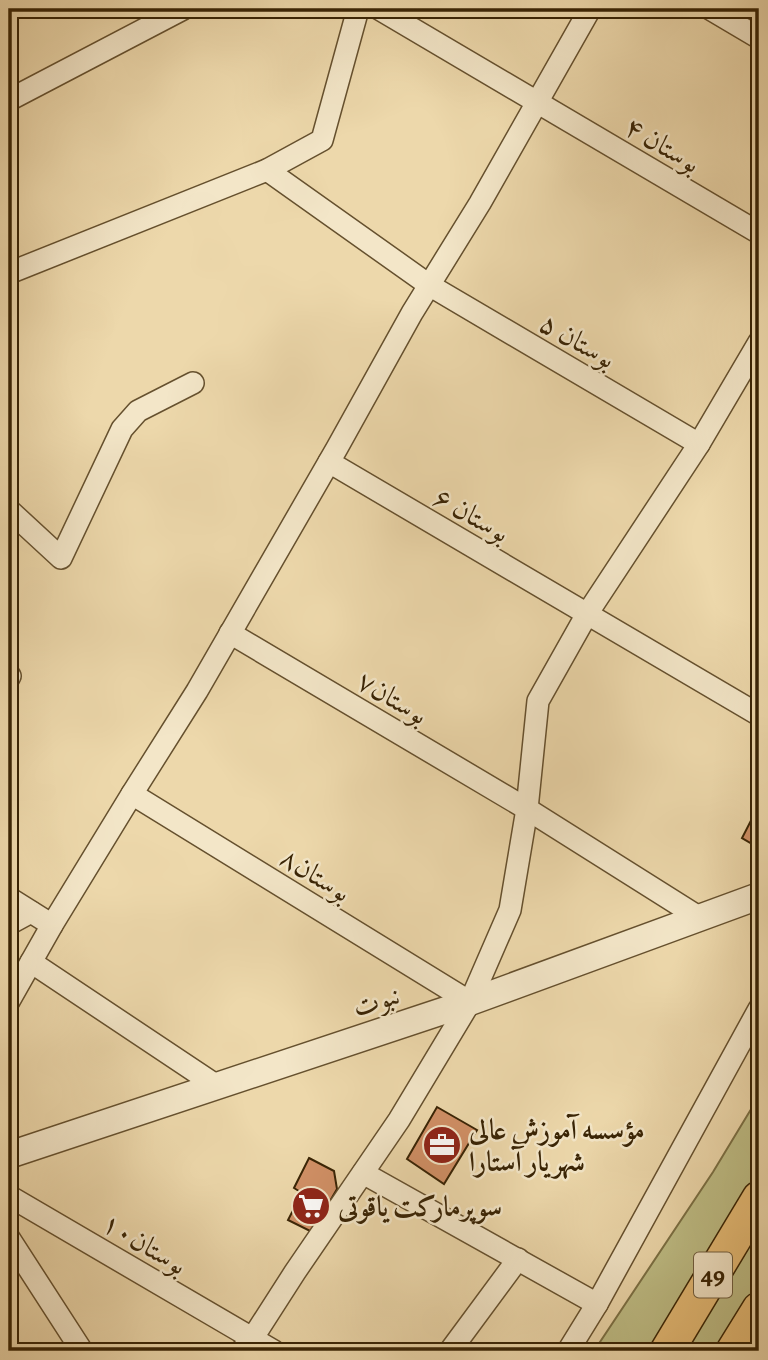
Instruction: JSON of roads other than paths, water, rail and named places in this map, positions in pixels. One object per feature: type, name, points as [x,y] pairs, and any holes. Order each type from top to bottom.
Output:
[{"type":"highway","name":"49","points":[[667,1351],[759,1198]]},
{"type":"highway","name":"49","points":[[733,1351],[759,1309]]},
{"type":"street","points":[[9,100],[183,9]]},
{"type":"street","points":[[9,273],[267,170],[322,140],[358,9]]},
{"type":"street","name":"بوستان ۴","points":[[379,9],[759,233]]},
{"type":"street","points":[[9,1001],[52,925],[197,691],[590,9]]},
{"type":"street","points":[[710,9],[759,38]]},
{"type":"street","name":"بوستان ۵","points":[[267,170],[429,285],[699,444]]},
{"type":"street","points":[[247,1345],[399,1121],[470,1002],[510,910],[527,809],[538,701],[587,614],[699,444],[759,342]]},
{"type":"street","points":[[9,510],[61,558],[122,429],[138,411],[194,383]]},
{"type":"street","name":"بوستان ۶","points":[[329,462],[759,715]]},
{"type":"street","name":"بوستان۷","points":[[230,633],[527,809],[700,918]]},
{"type":"street","name":"بوستان۸","points":[[132,794],[470,1002]]},
{"type":"street","name":"نبوت","points":[[9,1154],[470,1002],[759,896]]},
{"type":"street","points":[[9,898],[52,925]]},
{"type":"street","points":[[9,924],[31,912]]},
{"type":"street","points":[[31,962],[217,1086]]},
{"type":"street","points":[[568,1351],[597,1304],[759,1009]]},
{"type":"street","points":[[363,1173],[597,1304]]},
{"type":"street","name":"بوستان۱۰","points":[[9,1196],[247,1345],[274,1351]]},
{"type":"street","points":[[9,1238],[82,1351]]},
{"type":"street","points":[[450,1351],[518,1259]]},
{"type":"place","name":"مؤسسه آموزش عالی شهریار آستارا","points":[[442,1145]]},
{"type":"place","name":"سوپرمارکت یاقوتی","points":[[311,1206]]}]
